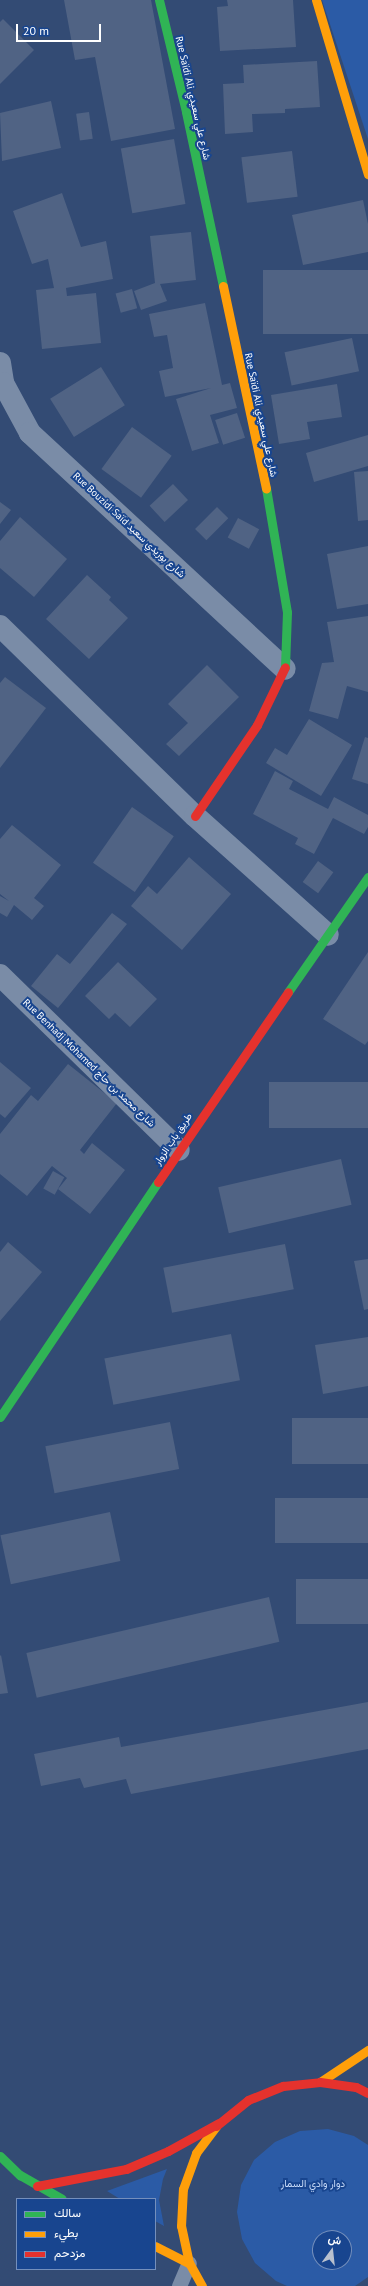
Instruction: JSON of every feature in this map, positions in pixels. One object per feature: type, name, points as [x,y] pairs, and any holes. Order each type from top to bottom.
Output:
[{"type":"street","name":"Rue Saïdi Ali شارع علي سعيدي","points":[[159,0],[186,112],[268,497],[287,612],[285,668],[257,725],[195,816]]},
{"type":"street","points":[[316,0],[368,174]]},
{"type":"street","name":"Rue Bouzidi Saïd شارع بوزيدي سعيد","points":[[0,363],[3,382],[30,433],[285,668]]},
{"type":"street","points":[[0,626],[195,816],[328,935]]},
{"type":"street","name":"طريق باب الزوار","points":[[0,1417],[179,1150],[368,877]]},
{"type":"street","name":"Rue Benhadj Mohamed شارع محمد بن حاج","points":[[0,976],[179,1150]]},
{"type":"street","points":[[320,2082],[368,2050]]},
{"type":"street","points":[[37,2186],[126,2169],[168,2151],[219,2123],[248,2100],[283,2086],[320,2082],[356,2088],[368,2093]]},
{"type":"street","points":[[202,2286],[189,2263],[181,2226],[184,2188],[196,2153],[219,2123]]},
{"type":"street","points":[[0,2156],[20,2175],[60,2198]]},
{"type":"street","points":[[156,2246],[189,2263]]},
{"type":"lane","points":[[178,2286],[189,2263]]},
{"type":"green space","points":[[322,0],[368,0],[368,139]]},
{"type":"green space","name":"دوار وادي السمار","points":[[328,2129],[354,2136],[368,2145],[368,2277],[355,2286],[287,2286],[276,2281],[255,2263],[242,2239],[237,2212],[241,2185],[254,2160],[275,2142],[300,2131]]},
{"type":"green space","points":[[167,2169],[163,2179],[159,2200],[164,2226],[156,2222],[156,2198],[118,2198],[107,2191]]},
{"type":"building","points":[[64,0],[151,0],[175,129],[111,141],[95,57],[75,60]]},
{"type":"building","points":[[227,0],[293,0],[296,47],[220,51],[217,7],[228,6]]},
{"type":"building","points":[[3,19],[34,50],[0,84],[0,22]]},
{"type":"building","points":[[317,61],[320,107],[285,109],[285,113],[252,114],[253,132],[225,134],[223,84],[244,83],[243,65]]},
{"type":"building","points":[[51,101],[61,148],[2,161],[0,113]]},
{"type":"building","points":[[89,112],[93,139],[80,141],[76,114]]},
{"type":"building","points":[[174,139],[185,204],[132,213],[121,148]]},
{"type":"building","points":[[292,151],[298,197],[247,203],[241,157]]},
{"type":"building","points":[[62,193],[81,247],[106,241],[113,279],[66,288],[67,296],[96,293],[101,343],[42,349],[36,290],[54,288],[48,259],[32,264],[13,211]]},
{"type":"building","points":[[363,200],[368,224],[368,252],[303,265],[292,215]]},
{"type":"building","points":[[191,232],[196,280],[160,284],[167,301],[141,310],[134,291],[155,283],[150,236]]},
{"type":"building","points":[[263,270],[368,270],[368,334],[263,334]]},
{"type":"building","points":[[132,289],[137,308],[121,313],[116,293]]},
{"type":"building","points":[[205,303],[222,385],[230,383],[237,408],[210,415],[219,443],[192,451],[176,399],[211,388],[165,397],[159,371],[173,368],[167,335],[154,337],[149,314]]},
{"type":"building","points":[[352,338],[359,371],[292,386],[285,352]]},
{"type":"building","points":[[101,367],[125,405],[74,437],[50,399]]},
{"type":"building","points":[[337,384],[342,417],[307,422],[310,439],[279,444],[271,395]]},
{"type":"building","points":[[237,413],[245,438],[223,445],[215,420]]},
{"type":"building","points":[[132,427],[172,456],[141,498],[101,469]]},
{"type":"building","points":[[368,435],[368,466],[314,482],[306,453]]},
{"type":"building","points":[[368,471],[368,520],[358,521],[354,472]]},
{"type":"building","points":[[173,484],[188,500],[165,522],[150,506]]},
{"type":"building","points":[[0,502],[11,510],[0,524]]},
{"type":"building","points":[[217,507],[228,518],[206,540],[195,529]]},
{"type":"building","points":[[20,517],[67,559],[34,597],[0,568],[0,541]]},
{"type":"building","points":[[238,518],[259,529],[249,549],[228,537]]},
{"type":"building","points":[[368,546],[368,604],[337,609],[327,554]]},
{"type":"building","points":[[87,575],[111,597],[109,600],[128,618],[89,659],[46,619]]},
{"type":"building","points":[[368,616],[368,692],[347,686],[338,719],[309,711],[322,663],[334,662],[327,622]]},
{"type":"building","points":[[207,665],[239,697],[179,756],[166,744],[188,723],[168,704]]},
{"type":"building","points":[[5,677],[46,708],[0,768],[0,683]]},
{"type":"building","points":[[309,719],[352,745],[321,796],[266,763],[275,748],[287,755]]},
{"type":"building","points":[[365,737],[368,738],[368,784],[352,779]]},
{"type":"building","points":[[275,771],[293,781],[289,789],[328,809],[334,797],[368,815],[368,827],[364,834],[333,818],[314,854],[295,844],[298,838],[253,814]]},
{"type":"building","points":[[132,807],[174,836],[135,892],[93,863]]},
{"type":"building","points":[[12,825],[61,865],[34,898],[44,906],[32,920],[14,905],[7,917],[0,913],[0,896],[9,901],[0,894],[0,839]]},
{"type":"building","points":[[189,857],[231,894],[182,950],[131,906],[148,886],[157,894]]},
{"type":"building","points":[[318,861],[333,872],[318,893],[303,882]]},
{"type":"building","points":[[112,913],[127,924],[58,1008],[31,986],[57,954],[70,964]]},
{"type":"building","points":[[368,952],[368,1041],[365,1045],[323,1019]]},
{"type":"building","points":[[118,962],[157,999],[130,1027],[115,1013],[109,1019],[85,996]]},
{"type":"building","points":[[0,1062],[31,1088],[5,1118],[0,1114]]},
{"type":"building","points":[[68,1064],[117,1103],[80,1150],[84,1154],[92,1143],[125,1170],[90,1214],[58,1189],[67,1178],[52,1166],[27,1196],[0,1174],[0,1134],[31,1095],[38,1101]]},
{"type":"building","points":[[269,1082],[368,1082],[368,1128],[269,1128]]},
{"type":"building","points":[[341,1159],[352,1205],[229,1233],[218,1187]]},
{"type":"building","points":[[53,1171],[64,1177],[55,1195],[43,1188]]},
{"type":"building","points":[[8,1242],[42,1272],[0,1321],[0,1252]]},
{"type":"building","points":[[285,1244],[294,1289],[172,1313],[163,1268]]},
{"type":"building","points":[[368,1259],[368,1309],[364,1310],[354,1261]]},
{"type":"building","points":[[231,1334],[240,1380],[113,1405],[104,1359]]},
{"type":"building","points":[[368,1337],[368,1386],[323,1394],[315,1345]]},
{"type":"building","points":[[292,1418],[368,1418],[368,1464],[292,1464]]},
{"type":"building","points":[[170,1422],[179,1469],[54,1493],[45,1446]]},
{"type":"building","points":[[275,1498],[368,1498],[368,1543],[275,1543]]},
{"type":"building","points":[[110,1512],[120,1561],[11,1584],[0,1535]]},
{"type":"building","points":[[296,1579],[368,1579],[368,1624],[296,1624]]},
{"type":"building","points":[[269,1597],[279,1642],[37,1698],[26,1653]]},
{"type":"building","points":[[1,1655],[8,1693],[0,1694],[0,1656]]},
{"type":"building","points":[[368,1702],[368,1749],[131,1794],[126,1779],[84,1788],[80,1778],[41,1786],[34,1754],[119,1737],[121,1747]]},
{"type":"traffic: fast","points":[[159,0],[186,112],[223,286]]},
{"type":"traffic: fast","points":[[266,488],[287,612],[285,667]]},
{"type":"traffic: fast","points":[[288,992],[368,877]]},
{"type":"traffic: fast","points":[[0,1417],[158,1182]]},
{"type":"traffic: fast","points":[[0,2156],[20,2175],[60,2198]]},
{"type":"traffic: slow","points":[[316,0],[368,174]]},
{"type":"traffic: slow","points":[[223,286],[266,488]]},
{"type":"traffic: slow","points":[[320,2082],[368,2050]]},
{"type":"traffic: slow","points":[[202,2286],[189,2263],[181,2226],[183,2189],[196,2153],[216,2126]]},
{"type":"traffic: slow","points":[[156,2246],[189,2263]]},
{"type":"traffic: jam","points":[[195,816],[257,725],[285,667]]},
{"type":"traffic: jam","points":[[158,1182],[288,992]]},
{"type":"traffic: jam","points":[[216,2126],[248,2100],[283,2086],[320,2082],[356,2087],[368,2093]]},
{"type":"traffic: jam","points":[[37,2186],[126,2169],[168,2151],[219,2123]]}]
